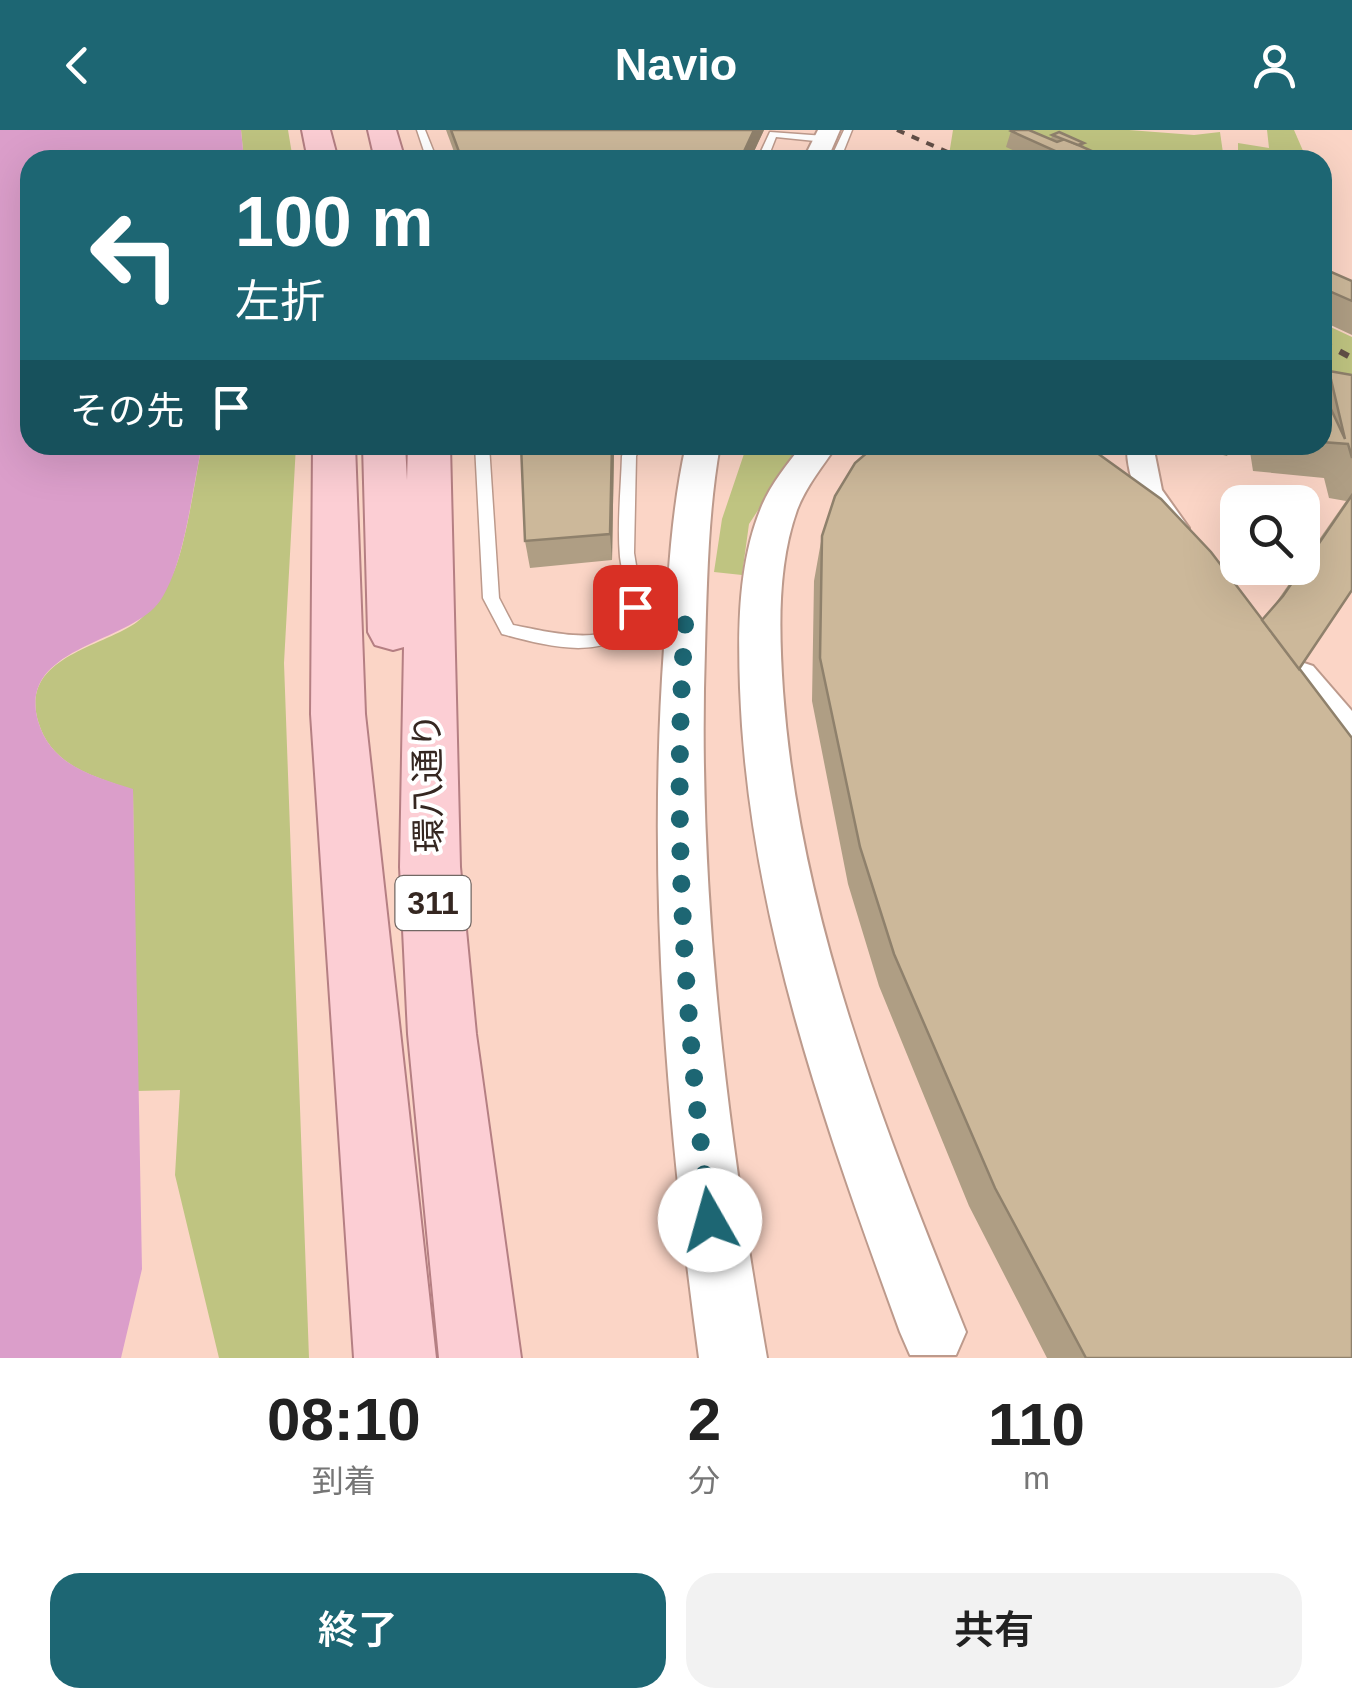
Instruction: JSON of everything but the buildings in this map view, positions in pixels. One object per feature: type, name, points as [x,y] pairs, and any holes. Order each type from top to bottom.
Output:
[{"type":"main road","name":"311","points":[[334,455],[338,714],[395,1358]]},
{"type":"main road","points":[[338,714],[371,455]]},
{"type":"main road","points":[[384,455],[393,633],[430,858]]},
{"type":"main road","name":"環八通り","points":[[429,455],[430,858],[442,1034],[480,1358]]},
{"type":"street","points":[[694,532],[693,488],[701,455]]},
{"type":"street","points":[[728,455],[717,488],[661,609],[680,746],[686,974],[694,1094],[732,1358]]},
{"type":"street","points":[[813,455],[780,506],[764,568],[760,713],[770,804],[808,961],[867,1161],[939,1345]]},
{"type":"street","points":[[1139,455],[1138,468],[1154,502],[1188,544]]},
{"type":"street","points":[[1294,667],[1352,735]]},
{"type":"lane","points":[[766,150],[773,134],[830,144]]},
{"type":"lane","points":[[483,455],[491,598],[508,630],[601,644],[661,609],[627,553],[629,455]]},
{"type":"green space","points":[[241,130],[288,130],[291,150],[243,150]]},
{"type":"green space","points":[[953,130],[1129,130],[1194,135],[1220,132],[1223,150],[950,150]]},
{"type":"green space","points":[[1267,130],[1294,130],[1303,150],[1238,150],[1238,143],[1269,148]]},
{"type":"green space","points":[[1332,328],[1352,337],[1352,378],[1332,381]]},
{"type":"green space","points":[[200,455],[295,455],[284,663],[309,1358],[219,1358],[175,1175],[180,1090],[136,1091],[133,790],[89,774],[63,759],[44,736],[38,721],[36,699],[41,682],[52,668],[137,622],[170,580],[185,535]]},
{"type":"green space","points":[[744,455],[794,455],[749,524],[742,575],[714,572],[722,519]]},
{"type":"shaded area","points":[[0,130],[241,130],[243,150],[20,150],[20,455],[200,455],[182,547],[160,601],[125,627],[59,661],[44,677],[36,696],[44,736],[63,759],[89,774],[133,789],[142,1269],[121,1358],[0,1358]]},
{"type":"railway","points":[[897,130],[943,150]]},
{"type":"railway","points":[[1332,347],[1352,358]]},
{"type":"route","points":[[635,607],[686,611],[680,746],[686,974],[694,1094],[710,1220]]}]
